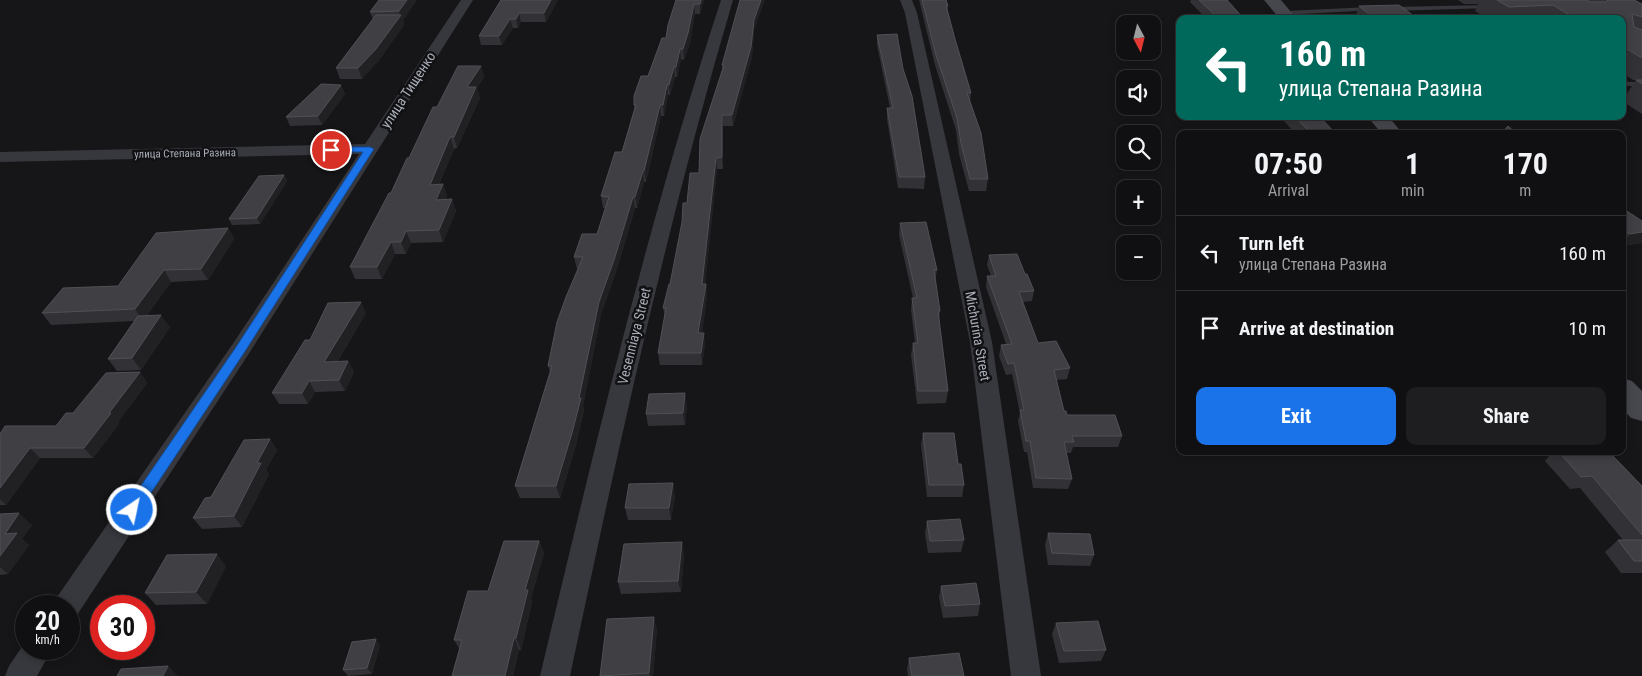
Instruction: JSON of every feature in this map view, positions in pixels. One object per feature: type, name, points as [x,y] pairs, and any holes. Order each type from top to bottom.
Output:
[{"type":"main road","points":[[1272,0],[1285,15]]},
{"type":"main road","points":[[1381,120],[1389,130]]},
{"type":"main road","points":[[1626,392],[1642,410]]},
{"type":"street","name":"улица Тищенко","points":[[74,595],[240,350],[467,0]]},
{"type":"street","name":"Vesenniaya Street","points":[[555,676],[627,362],[673,182],[727,0]]},
{"type":"street","name":"Michurina Street","points":[[906,0],[912,13],[981,342],[1026,676]]},
{"type":"street","name":"улица Степана Разина","points":[[0,157],[370,149]]},
{"type":"street","points":[[20,676],[31,660]]},
{"type":"lane","points":[[1387,9],[1500,7]]},
{"type":"lane","points":[[1299,15],[1377,9]]},
{"type":"lane","points":[[1626,83],[1642,84]]},
{"type":"building","points":[[379,0],[407,0],[399,11],[370,12]]},
{"type":"building","points":[[501,0],[551,0],[544,13],[519,13],[516,19],[510,19],[499,36],[479,36]]},
{"type":"building","points":[[676,0],[701,0],[700,4],[694,4],[683,49],[680,49],[676,67],[674,67],[669,85],[667,85],[663,105],[660,105],[644,171],[635,197],[633,197],[599,302],[579,398],[581,398],[556,486],[515,486],[552,366],[548,366],[557,322],[583,257],[574,257],[582,234],[597,234],[609,197],[601,196],[615,152],[622,152],[636,105],[634,105],[634,96],[641,76],[648,76],[662,38],[666,38]]},
{"type":"building","points":[[740,0],[761,0],[754,20],[751,47],[732,115],[722,115],[722,157],[716,158],[702,284],[706,284],[698,333],[704,333],[701,353],[658,353],[666,308],[663,308],[670,284],[682,222],[683,203],[687,203],[690,173],[699,173],[700,139],[724,65],[722,65]]},
{"type":"building","points":[[922,0],[946,0],[948,6],[946,6],[971,93],[967,93],[981,133],[988,179],[970,179],[957,118],[936,55]]},
{"type":"building","points":[[1199,0],[1227,0],[1240,15],[1215,15]]},
{"type":"building","points":[[1497,0],[1586,0],[1590,2],[1606,2],[1608,0],[1634,0],[1642,4],[1642,17],[1632,14],[1634,27],[1642,30],[1642,58],[1626,48],[1626,15],[1569,15],[1553,5],[1509,7]]},
{"type":"building","points":[[1399,5],[1413,15],[1370,15],[1359,6]]},
{"type":"building","points":[[376,15],[401,15],[376,49],[358,68],[336,68]]},
{"type":"building","points":[[897,34],[903,69],[912,96],[925,177],[899,177],[887,108],[893,108],[877,35]]},
{"type":"building","points":[[458,66],[481,66],[467,87],[476,87],[454,137],[450,137],[430,185],[443,184],[436,200],[452,199],[439,230],[406,231],[401,242],[391,242],[377,267],[350,267],[389,193],[391,193],[433,107],[437,107]]},
{"type":"building","points":[[321,84],[341,85],[318,116],[286,117]]},
{"type":"building","points":[[1298,120],[1323,120],[1332,130],[1308,130]]},
{"type":"building","points":[[1508,126],[1512,130],[1504,130]]},
{"type":"building","points":[[284,175],[257,218],[229,219],[259,176]]},
{"type":"building","points":[[1626,211],[1642,221],[1642,232],[1630,234],[1626,232]]},
{"type":"building","points":[[926,222],[937,270],[934,270],[948,391],[918,391],[913,343],[918,343],[912,298],[917,298],[900,223]]},
{"type":"building","points":[[228,228],[201,269],[164,270],[135,309],[42,313],[63,288],[118,286],[156,233]]},
{"type":"building","points":[[1017,254],[1034,291],[1019,292],[1038,343],[1056,341],[1070,368],[1054,370],[1064,411],[1066,411],[1067,415],[1115,415],[1122,436],[1072,436],[1074,442],[1064,442],[1072,479],[1036,478],[1030,441],[1026,441],[1020,410],[1024,410],[1014,363],[1008,364],[1001,345],[1012,344],[987,276],[996,276],[989,255]]},
{"type":"building","points":[[361,302],[324,362],[348,361],[339,380],[309,381],[302,393],[272,393],[305,340],[310,340],[328,303]]},
{"type":"building","points":[[161,315],[132,358],[108,359],[138,316]]},
{"type":"building","points":[[140,372],[84,448],[30,448],[0,488],[0,434],[5,426],[56,426],[66,413],[73,413],[106,373]]},
{"type":"building","points":[[685,393],[683,413],[646,414],[649,394]]},
{"type":"building","points":[[923,433],[954,433],[958,464],[961,464],[964,485],[929,485]]},
{"type":"building","points":[[270,439],[257,463],[261,463],[234,516],[193,518],[205,498],[211,497],[244,440]]},
{"type":"building","points":[[1562,455],[1612,455],[1642,486],[1642,535],[1592,476],[1581,477]]},
{"type":"building","points":[[673,483],[669,508],[625,508],[629,484]]},
{"type":"building","points":[[19,513],[5,534],[17,533],[0,556],[0,514]]},
{"type":"building","points":[[960,519],[964,540],[930,541],[927,521]]},
{"type":"building","points":[[1048,533],[1090,534],[1094,555],[1052,553]]},
{"type":"building","points":[[1618,540],[1642,540],[1642,561],[1634,561]]},
{"type":"building","points":[[504,541],[539,541],[525,590],[528,590],[505,676],[452,676],[462,640],[454,640],[468,591],[488,591]]},
{"type":"building","points":[[682,542],[678,581],[618,582],[624,544]]},
{"type":"building","points":[[217,554],[196,592],[145,593],[167,555]]},
{"type":"building","points":[[976,583],[980,604],[945,606],[941,586]]},
{"type":"building","points":[[654,617],[649,673],[600,676],[607,619]]},
{"type":"building","points":[[1098,621],[1106,650],[1064,651],[1056,623]]},
{"type":"building","points":[[376,639],[367,668],[343,670],[352,642]]},
{"type":"building","points":[[959,653],[964,676],[912,676],[909,658]]},
{"type":"building","points":[[168,666],[163,676],[117,676],[121,669]]},
{"type":"route","points":[[132,510],[240,350],[370,149],[331,150]]}]
